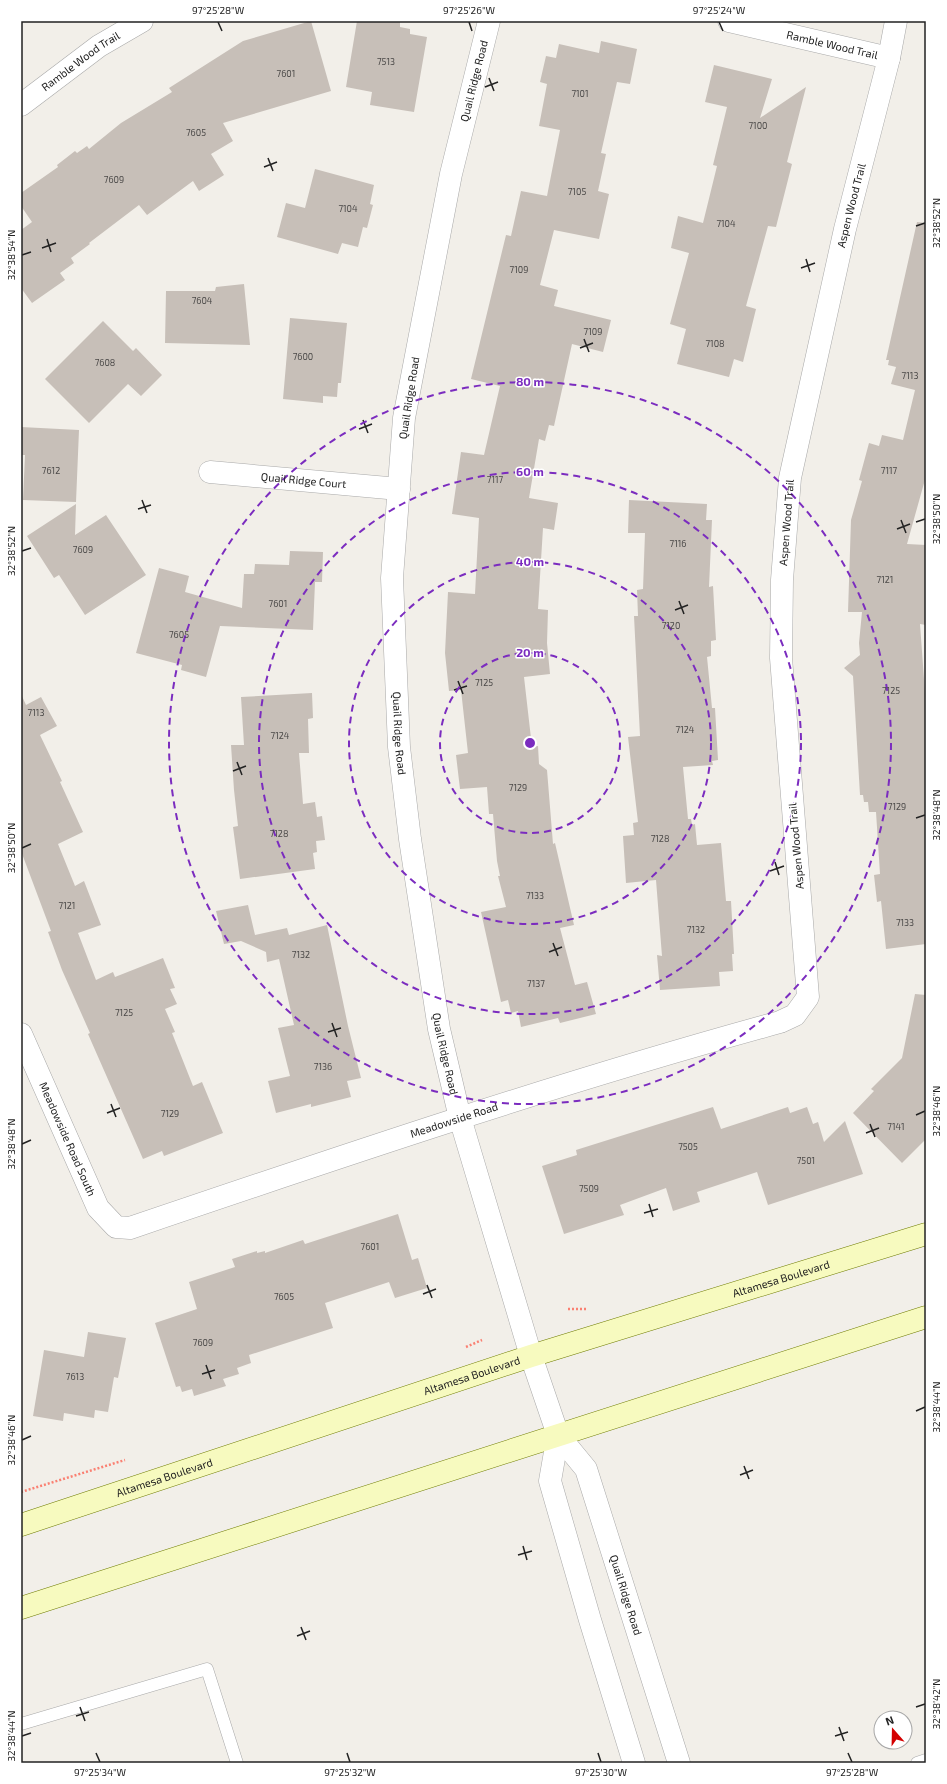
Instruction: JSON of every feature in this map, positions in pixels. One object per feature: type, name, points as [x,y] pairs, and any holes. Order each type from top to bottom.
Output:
[{"type":"main road","name":"Altamesa Boulevard","points":[[21,1525],[531,1356],[926,1234]]},
{"type":"main road","points":[[21,1608],[926,1317]]},
{"type":"street","name":"Ramble Wood Trail","points":[[21,105],[99,46],[142,21]]},
{"type":"street","name":"Quail Ridge Road","points":[[489,21],[451,174],[404,418],[392,578],[399,747],[410,839],[439,1029],[460,1118],[531,1356],[558,1435],[586,1469],[679,1763]]},
{"type":"street","name":"Ramble Wood Trail","points":[[729,21],[889,58]]},
{"type":"street","name":"Aspen Wood Trail","points":[[780,1022],[795,1015],[808,996],[782,658],[782,580],[790,478],[845,229],[889,58],[896,21]]},
{"type":"street","name":"Quail Ridge Court","points":[[210,472],[398,489]]},
{"type":"street","name":"Meadowside Road","points":[[130,1228],[460,1118],[663,1054],[780,1022]]},
{"type":"street","name":"Meadowside Road South","points":[[21,1034],[98,1208],[116,1226],[130,1228]]},
{"type":"street","name":"Quail Ridge Road","points":[[558,1435],[550,1481],[590,1620],[634,1763]]},
{"type":"lane","points":[[21,1724],[207,1669],[237,1763]]},
{"type":"lane","points":[[918,1763],[926,1760]]},
{"type":"building","points":[[311,21],[331,91],[223,123],[233,141],[211,154],[224,175],[199,191],[193,181],[147,215],[139,205],[71,258],[74,263],[60,273],[65,280],[32,303],[21,288],[21,230],[32,222],[21,206],[21,193],[58,167],[57,165],[75,151],[77,153],[87,146],[89,149],[121,123],[172,92],[169,88],[243,41]]},
{"type":"building","points":[[357,21],[400,21],[400,27],[410,29],[410,34],[427,37],[414,112],[370,105],[372,92],[346,87]]},
{"type":"building","points":[[601,41],[637,49],[630,84],[617,82],[601,153],[606,154],[598,191],[609,194],[599,239],[554,230],[540,285],[558,290],[554,306],[611,320],[603,352],[572,344],[554,426],[549,425],[545,441],[539,439],[529,498],[558,503],[554,530],[543,528],[538,609],[548,610],[547,643],[550,674],[524,677],[532,747],[538,746],[539,764],[547,770],[553,844],[555,843],[574,925],[560,928],[575,985],[587,982],[596,1014],[560,1023],[558,1018],[521,1027],[518,1011],[511,1013],[508,1000],[501,1002],[481,912],[506,907],[498,876],[500,876],[497,861],[493,814],[489,814],[487,787],[460,789],[456,755],[468,753],[461,690],[449,691],[445,653],[448,592],[475,594],[479,518],[452,514],[461,452],[484,455],[500,386],[471,379],[506,235],[511,236],[521,191],[547,196],[560,130],[539,126],[547,84],[540,82],[546,56],[556,58],[559,44],[599,53]]},
{"type":"building","points":[[714,65],[772,79],[760,118],[806,87],[787,162],[792,164],[776,227],[768,226],[746,306],[756,309],[743,362],[734,359],[729,377],[677,364],[686,329],[670,324],[689,253],[671,248],[678,216],[703,223],[717,166],[713,165],[727,107],[705,102]]},
{"type":"building","points":[[315,169],[374,185],[370,204],[373,205],[367,228],[363,227],[358,247],[342,243],[338,254],[277,237],[286,203],[305,208]]},
{"type":"building","points":[[917,222],[926,223],[926,476],[907,544],[926,545],[926,625],[920,624],[926,693],[926,944],[886,949],[881,901],[877,902],[874,875],[880,874],[876,812],[869,812],[868,802],[864,802],[863,795],[860,795],[853,676],[844,668],[860,655],[859,643],[862,612],[848,612],[851,520],[862,481],[859,480],[869,443],[879,446],[882,435],[903,440],[915,390],[891,384],[896,367],[888,365],[889,360],[886,360]]},
{"type":"building","points":[[244,284],[250,345],[165,343],[166,291],[215,291],[216,287]]},
{"type":"building","points":[[290,318],[347,323],[341,383],[338,383],[337,397],[323,396],[323,403],[283,399]]},
{"type":"building","points":[[103,321],[133,351],[136,348],[162,375],[141,396],[128,384],[89,423],[45,379]]},
{"type":"building","points":[[21,427],[79,430],[76,502],[23,500],[25,455],[21,455]]},
{"type":"building","points":[[629,500],[707,504],[706,520],[712,520],[709,587],[713,586],[716,640],[711,641],[711,656],[707,657],[712,708],[715,708],[718,760],[712,761],[713,765],[683,767],[688,819],[691,819],[692,825],[695,824],[697,845],[721,843],[726,901],[731,901],[734,954],[732,954],[733,971],[719,972],[720,986],[660,990],[657,955],[662,956],[656,880],[626,883],[623,836],[634,835],[633,823],[638,822],[628,737],[640,736],[634,616],[638,616],[637,590],[643,589],[645,533],[628,533]]},
{"type":"building","points":[[76,504],[75,535],[106,515],[146,575],[85,615],[59,575],[54,578],[27,536]]},
{"type":"building","points":[[290,551],[323,552],[322,582],[315,582],[313,630],[220,626],[206,677],[181,670],[182,665],[136,653],[159,568],[189,576],[185,592],[242,608],[244,574],[254,574],[255,564],[289,565]]},
{"type":"building","points":[[312,693],[313,718],[308,719],[309,753],[299,753],[303,804],[315,802],[317,817],[322,816],[325,840],[316,841],[317,852],[313,853],[315,869],[240,879],[233,827],[238,826],[231,745],[244,745],[241,697]]},
{"type":"building","points":[[21,694],[26,705],[41,697],[57,726],[40,735],[62,781],[60,782],[83,832],[58,844],[75,886],[84,881],[101,925],[78,933],[96,980],[113,972],[115,977],[163,958],[175,988],[170,989],[177,1004],[165,1009],[175,1032],[172,1033],[193,1086],[202,1082],[223,1133],[164,1156],[162,1151],[143,1159],[88,1034],[90,1033],[62,970],[48,932],[51,931],[21,851]]},
{"type":"building","points":[[248,905],[255,935],[287,928],[289,935],[327,925],[348,1026],[361,1078],[347,1081],[351,1097],[311,1107],[311,1104],[276,1113],[268,1081],[290,1076],[278,1028],[294,1025],[279,959],[267,962],[266,952],[241,941],[224,944],[216,911]]},
{"type":"building","points":[[915,994],[926,995],[926,1139],[902,1163],[853,1113],[874,1091],[871,1089],[902,1058]]},
{"type":"building","points":[[713,1107],[721,1129],[788,1107],[790,1113],[807,1107],[813,1124],[818,1122],[824,1142],[845,1121],[863,1174],[768,1205],[757,1172],[697,1192],[700,1202],[673,1211],[666,1188],[620,1205],[624,1215],[564,1234],[542,1166],[577,1155],[576,1150]]},
{"type":"building","points":[[398,1214],[412,1260],[418,1258],[427,1288],[395,1298],[389,1282],[325,1303],[333,1328],[249,1355],[251,1363],[237,1368],[239,1374],[223,1379],[226,1386],[194,1396],[192,1389],[182,1392],[180,1386],[176,1387],[155,1323],[197,1309],[189,1282],[235,1267],[232,1259],[257,1251],[257,1253],[265,1251],[265,1253],[303,1240],[305,1244]]},
{"type":"building","points":[[88,1332],[126,1338],[118,1378],[114,1377],[108,1412],[95,1410],[94,1418],[64,1413],[63,1421],[33,1416],[44,1350],[84,1357]]}]
